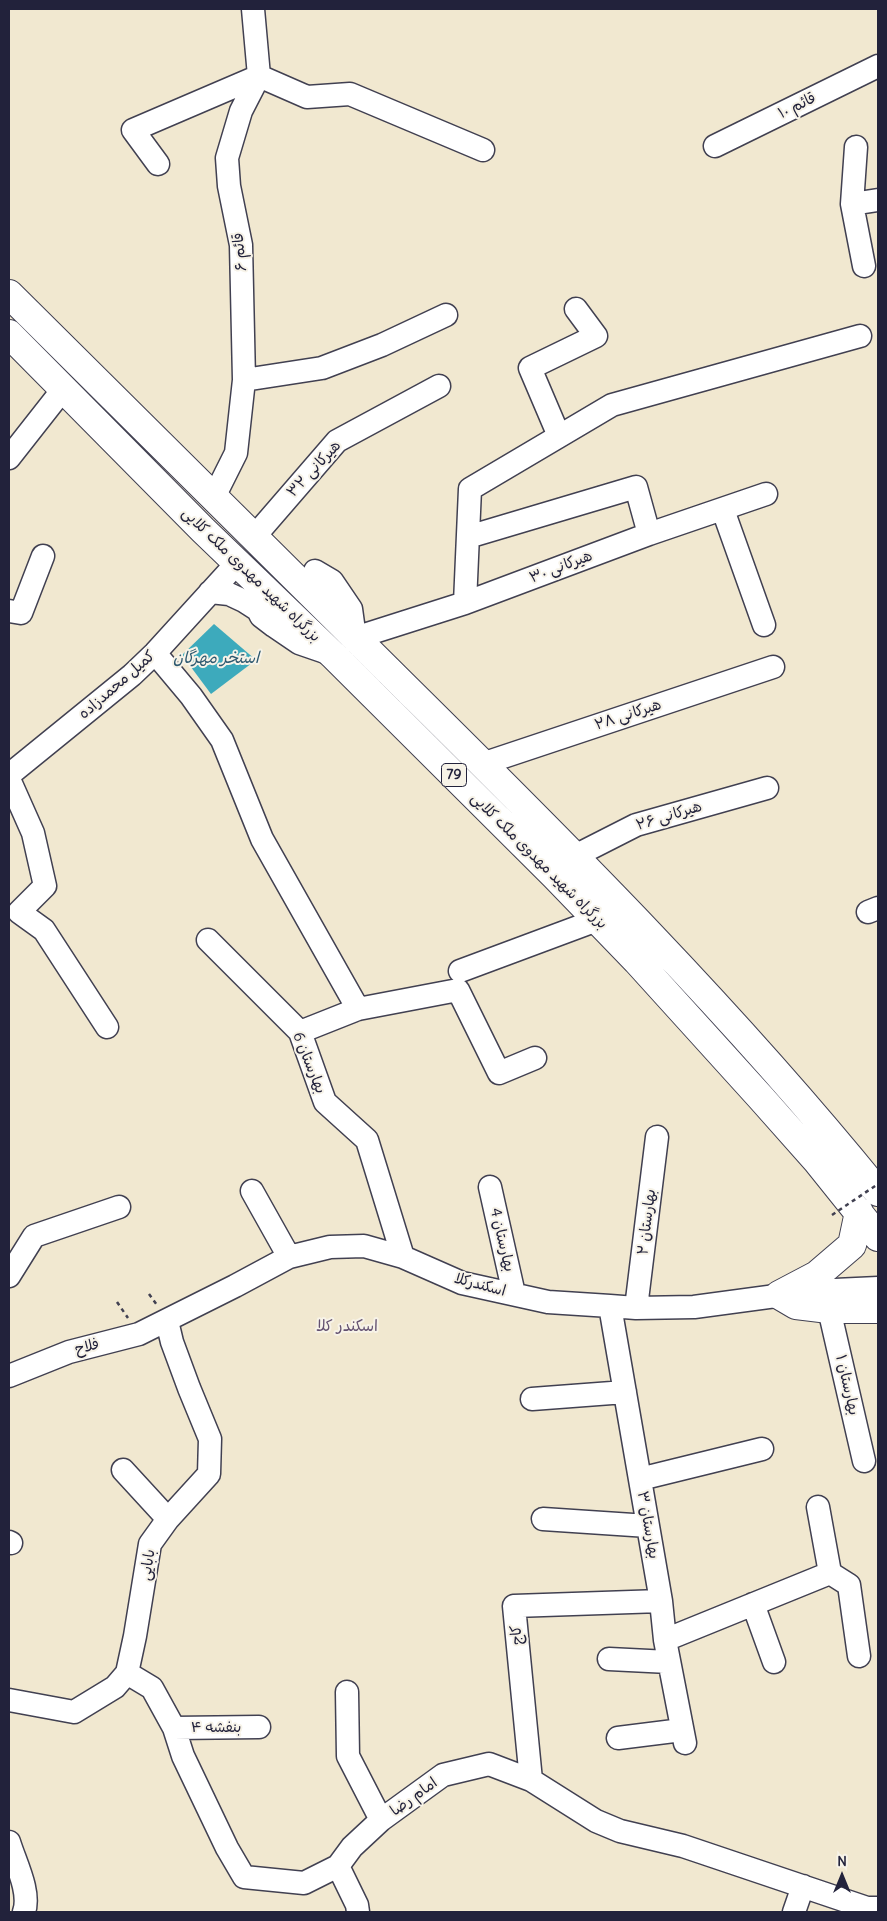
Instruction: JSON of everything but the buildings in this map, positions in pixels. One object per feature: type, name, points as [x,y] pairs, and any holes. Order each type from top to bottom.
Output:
[{"type":"highway","name":"بزرگراه شهید مهدوی ملک کلایی","points":[[9,294],[575,856],[724,1013],[838,1143],[878,1192]]},
{"type":"highway","name":"بزرگراه شهید مهدوی ملک کلایی","points":[[9,334],[597,920],[762,1098],[878,1237]]},
{"type":"highway","points":[[859,1212],[852,1245],[816,1275],[779,1295],[796,1306],[821,1300],[878,1309]]},
{"type":"street","points":[[253,9],[259,76]]},
{"type":"street","name":"قائم ۱۰","points":[[715,146],[878,66]]},
{"type":"street","points":[[158,164],[133,130],[259,76],[306,97],[350,94],[483,150]]},
{"type":"street","name":"قائم ۶","points":[[214,497],[236,453],[244,380],[241,245],[229,186],[227,158],[241,111],[259,76]]},
{"type":"street","points":[[856,147],[852,204],[864,266]]},
{"type":"street","points":[[852,204],[878,200]]},
{"type":"street","points":[[559,436],[530,368],[596,336],[576,309]]},
{"type":"street","points":[[244,380],[322,368],[382,345],[446,315]]},
{"type":"street","points":[[465,603],[470,489],[612,405],[860,336]]},
{"type":"street","name":"هیرکانی ۳۲","points":[[254,537],[337,441],[439,386]]},
{"type":"street","points":[[9,458],[64,388]]},
{"type":"street","points":[[468,537],[636,487],[649,534]]},
{"type":"street","name":"هیرکانی ۳۰","points":[[355,638],[465,603],[649,534],[766,494]]},
{"type":"street","points":[[723,510],[764,625]]},
{"type":"street","points":[[9,611],[21,613],[43,556]]},
{"type":"street","name":"کمیل محمدزاده","points":[[9,777],[132,675],[155,653],[237,562]]},
{"type":"street","points":[[315,571],[332,581],[351,609],[355,638]]},
{"type":"street","points":[[210,592],[229,594],[244,600],[258,610],[261,616],[299,643],[334,656]]},
{"type":"street","points":[[155,653],[191,696],[222,740],[262,839],[358,1009]]},
{"type":"street","name":"هیرکانی ۲۸","points":[[482,764],[773,667]]},
{"type":"street","points":[[9,777],[32,833],[45,886],[18,912],[44,930],[107,1027]]},
{"type":"street","name":"هیرکانی ۲۶","points":[[575,856],[636,824],[766,788]]},
{"type":"street","points":[[460,971],[597,920]]},
{"type":"street","name":"بهارستان 6","points":[[208,940],[300,1032],[325,1102],[367,1140],[403,1257]]},
{"type":"street","points":[[300,1032],[358,1009],[458,990],[499,1073],[535,1058]]},
{"type":"street","name":"بهارستان ۲","points":[[636,1308],[658,1137]]},
{"type":"street","name":"بهارستان 4","points":[[490,1186],[514,1294]]},
{"type":"street","points":[[252,1191],[289,1257]]},
{"type":"street","points":[[9,1276],[34,1236],[120,1207]]},
{"type":"street","name":"اسکندرکلا","points":[[167,1321],[289,1257],[330,1247],[364,1246],[403,1257],[462,1283],[548,1302],[636,1308],[694,1307],[779,1295]]},
{"type":"street","points":[[821,1300],[878,1288]]},
{"type":"street","name":"بهارستان ۱","points":[[821,1300],[864,1461]]},
{"type":"street","name":"بهارستان ۳","points":[[610,1306],[648,1526],[667,1651],[684,1736],[618,1738]]},
{"type":"street","name":"فلاح","points":[[9,1376],[69,1352],[138,1334],[167,1321]]},
{"type":"street","name":"بابایی","points":[[127,1673],[139,1616],[150,1544],[168,1519],[209,1474],[210,1440],[179,1361],[167,1321]]},
{"type":"street","points":[[532,1399],[625,1392]]},
{"type":"street","points":[[640,1479],[762,1449]]},
{"type":"street","points":[[123,1470],[168,1519]]},
{"type":"street","points":[[818,1507],[830,1573],[849,1585],[859,1656]]},
{"type":"street","points":[[543,1519],[648,1526]]},
{"type":"street","points":[[609,1659],[667,1651],[753,1604],[830,1573]]},
{"type":"street","name":"کاج","points":[[531,1780],[514,1606],[660,1601]]},
{"type":"street","points":[[753,1604],[774,1662]]},
{"type":"street","points":[[9,1700],[74,1712],[115,1687],[127,1673]]},
{"type":"street","name":"امام رضا","points":[[127,1673],[152,1688],[174,1728],[183,1756],[227,1848],[244,1877],[304,1883],[338,1866],[352,1847],[382,1820],[443,1775],[489,1764],[531,1780],[596,1821],[620,1831],[683,1846],[867,1908],[878,1908]]},
{"type":"street","points":[[347,1692],[348,1756],[382,1820]]},
{"type":"street","name":"بنفشه ۴","points":[[174,1728],[259,1727]]},
{"type":"street","points":[[9,1842],[26,1892],[27,1903],[24,1912]]},
{"type":"street","points":[[338,1866],[357,1904],[358,1912]]},
{"type":"street","points":[[794,1912],[803,1886]]},
{"type":"path","points":[[832,1215],[878,1184]]},
{"type":"water","name":"استخر مهرگان","points":[[214,624],[256,660],[211,694],[182,655]]},
{"type":"district","name":"اسکندر کلا","points":[[347,1326]]}]
